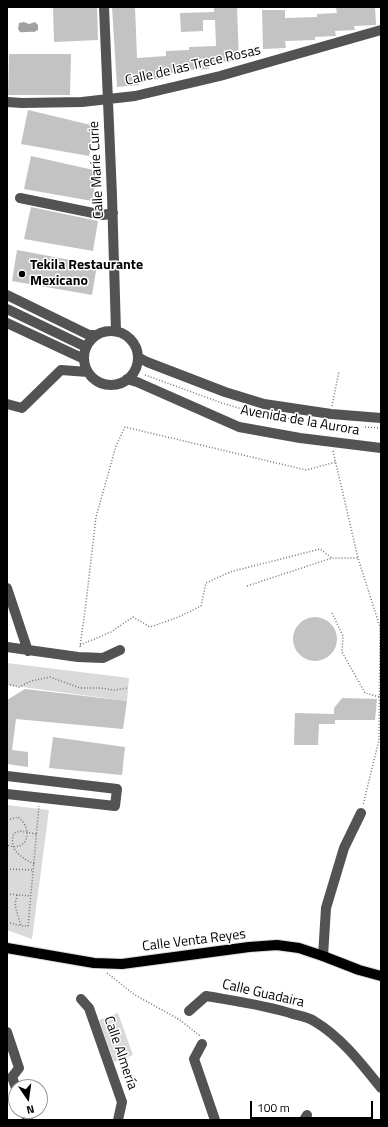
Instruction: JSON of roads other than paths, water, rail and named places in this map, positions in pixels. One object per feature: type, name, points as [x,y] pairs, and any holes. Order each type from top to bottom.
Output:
[{"type":"main road","name":"Calle Venta Reyes","points":[[7,948],[94,963],[122,964],[249,947],[277,945],[299,948],[359,970],[381,976]]},
{"type":"street","name":"Calle Marie Curie","points":[[104,7],[113,213],[116,331]]},
{"type":"street","name":"Calle de las Trece Rosas","points":[[7,102],[67,102],[135,96],[220,76],[381,30]]},
{"type":"street","points":[[20,198],[103,215],[113,213]]},
{"type":"street","points":[[7,295],[90,334],[97,335]]},
{"type":"street","points":[[7,309],[86,347]]},
{"type":"street","points":[[7,323],[84,358]]},
{"type":"street","points":[[110,330],[116,331],[125,334],[132,340],[138,357],[136,369],[127,379],[120,383],[106,384],[94,379],[88,372],[84,358],[86,347],[97,335],[110,330]]},
{"type":"street","points":[[7,404],[22,408],[61,370],[66,358],[64,350]]},
{"type":"street","name":"Avenida de la Aurora","points":[[138,357],[147,362],[225,392],[264,404],[331,414],[381,418]]},
{"type":"street","points":[[61,370],[88,372]]},
{"type":"street","name":"Avenida de la Aurora","points":[[127,379],[240,427],[300,438],[381,448]]},
{"type":"street","points":[[7,588],[28,651]]},
{"type":"street","points":[[7,647],[78,657],[103,658],[120,650]]},
{"type":"street","points":[[7,776],[117,789],[115,806],[7,794]]},
{"type":"street","points":[[323,956],[326,908],[344,848],[362,813]]},
{"type":"street","name":"Calle Guadaira","points":[[189,1011],[206,996],[280,1010],[313,1020],[343,1044],[360,1061],[381,1088]]},
{"type":"street","name":"Calle Almería","points":[[81,999],[89,1008],[122,1102],[118,1120]]},
{"type":"street","points":[[7,1032],[19,1068],[12,1077],[13,1079]]},
{"type":"street","points":[[202,1044],[194,1059],[214,1120]]},
{"type":"place","name":"Tekila Restaurante Mexicano","points":[[22,274]]}]
